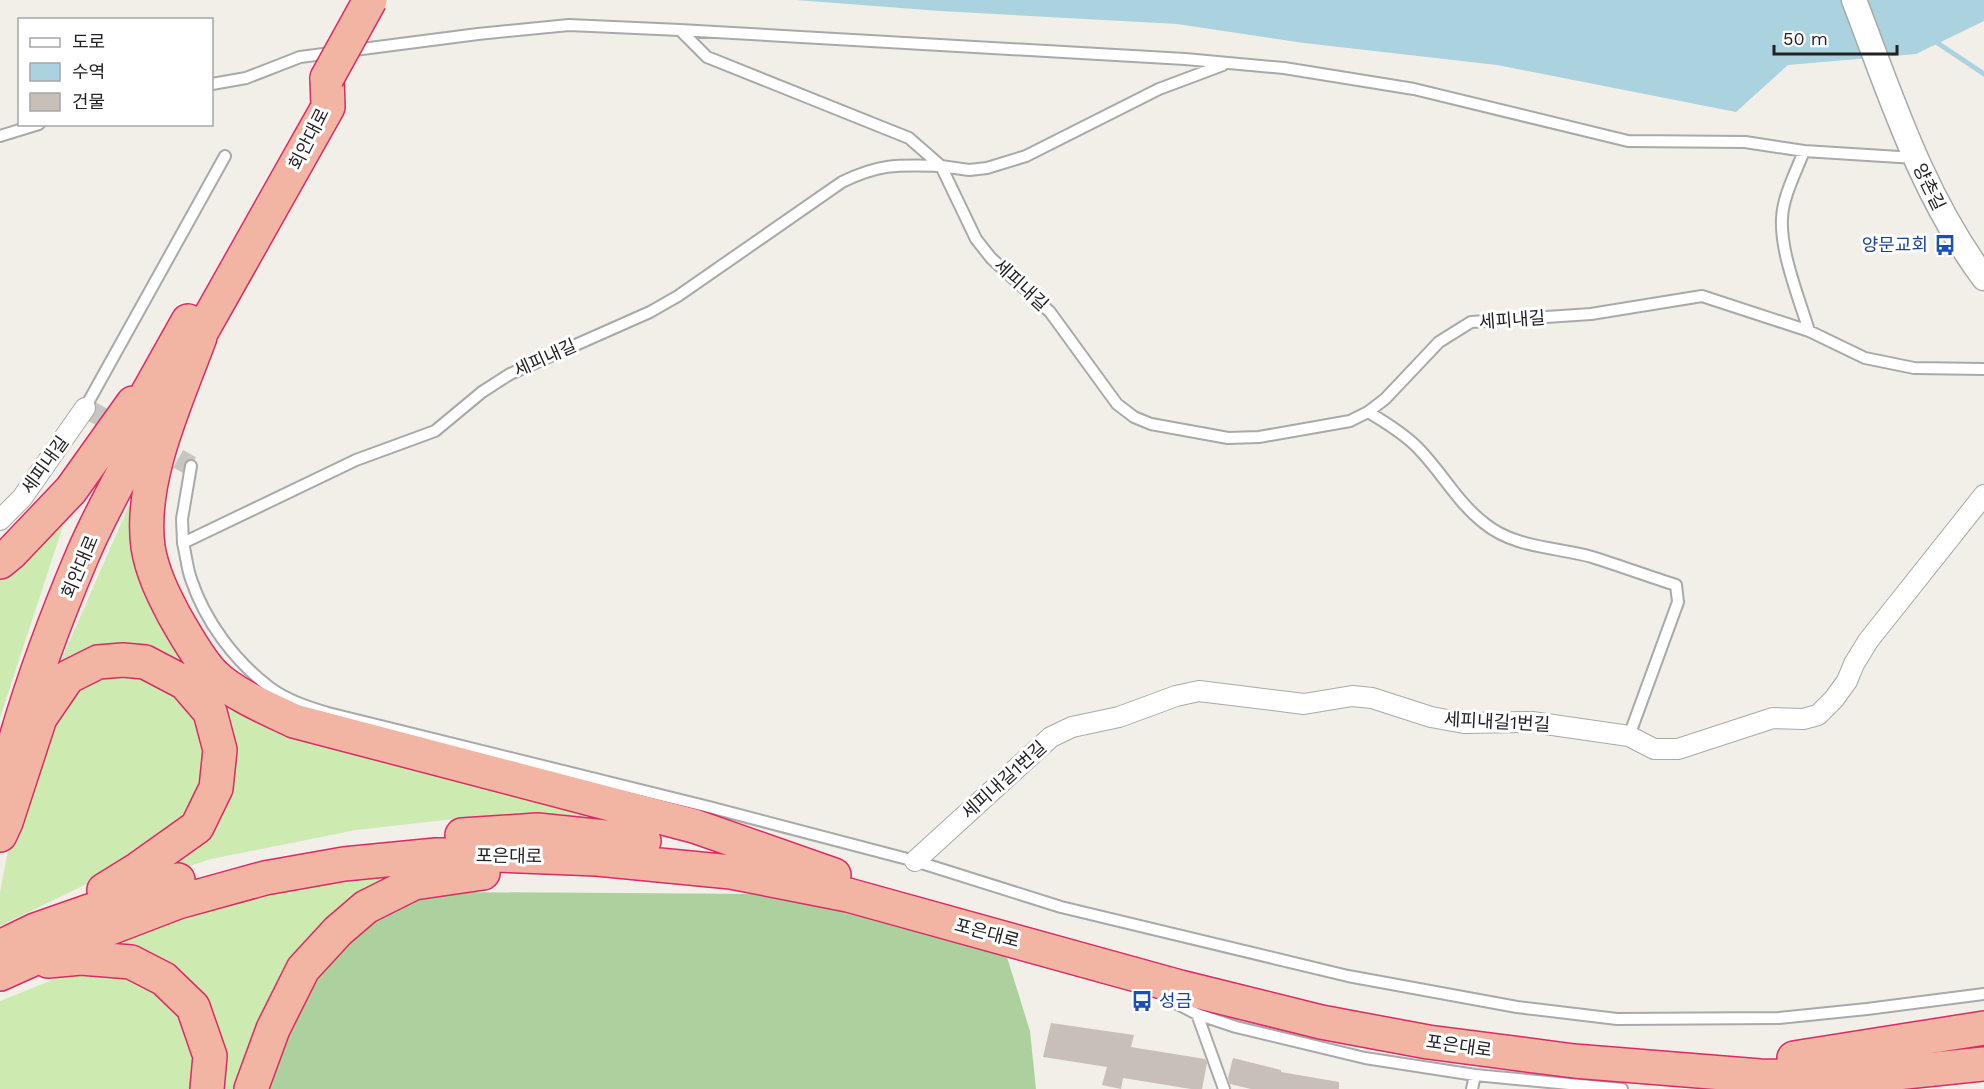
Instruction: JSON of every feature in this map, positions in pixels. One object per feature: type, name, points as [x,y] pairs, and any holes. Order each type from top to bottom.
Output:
[{"type":"highway","name":"회안대로","points":[[0,800],[10,758],[37,674],[84,552],[165,395],[192,332],[294,121],[327,78],[370,0]]},
{"type":"highway","name":"회안대로","points":[[0,737],[60,566],[114,452],[192,332]]},
{"type":"highway","points":[[0,562],[72,490],[192,332]]},
{"type":"highway","points":[[192,332],[150,487],[146,521],[149,549],[160,588],[183,632],[214,676],[250,700],[294,721],[694,826],[844,879]]},
{"type":"highway","points":[[0,835],[40,718],[68,677],[98,662],[123,660],[145,662],[185,683],[210,712],[220,750],[216,788],[197,827],[138,870],[35,930]]},
{"type":"highway","name":"포은대로","points":[[8,961],[35,930],[171,881],[336,844],[537,830],[706,848],[923,897],[1368,1013],[1570,1042],[1716,1056],[1866,1057],[1984,1044]]},
{"type":"highway","name":"포은대로","points":[[8,961],[178,902],[265,878],[344,864],[436,855],[597,859],[731,872],[848,895],[1180,987],[1322,1022],[1428,1042],[1574,1061],[1760,1076],[1858,1077],[1984,1064]]},
{"type":"highway","points":[[251,1089],[273,1029],[303,969],[338,931],[366,907],[414,884],[450,877],[597,859]]},
{"type":"highway","points":[[8,961],[81,958],[131,962],[164,979],[193,1007],[210,1056],[207,1089]]},
{"type":"highway","points":[[1794,1058],[1984,1028]]},
{"type":"highway","points":[[1858,1077],[1927,1085],[1984,1079]]},
{"type":"street","name":"양촌길","points":[[1854,0],[1915,158],[1946,220],[1984,278]]},
{"type":"street","name":"세피내길","points":[[0,520],[22,498],[85,408]]},
{"type":"street","name":"세피내길1번길","points":[[915,861],[1051,737],[1072,727],[1119,717],[1176,696],[1199,692],[1304,704],[1352,696],[1372,698],[1431,717],[1464,723],[1532,722],[1629,736],[1654,749],[1678,749],[1773,718],[1803,718],[1818,715],[1847,681],[1868,641],[1984,495]]},
{"type":"lane","points":[[213,84],[246,78],[300,57],[478,34],[570,26],[680,30],[1284,68],[1414,89],[1628,141],[1745,142],[1804,151],[1915,158]]},
{"type":"lane","points":[[680,30],[707,57],[909,138],[941,166],[969,170],[987,168],[1026,156],[1159,89],[1227,63]]},
{"type":"lane","points":[[0,136],[32,126]]},
{"type":"lane","points":[[1804,151],[1781,217],[1783,245],[1809,332]]},
{"type":"lane","points":[[85,408],[225,156]]},
{"type":"lane","name":"세피내길","points":[[183,543],[356,460],[435,431],[482,392],[510,374],[650,312],[678,296],[842,182],[864,171],[890,165],[941,166],[976,239],[991,258],[1050,312],[1117,404],[1134,417],[1150,424],[1228,438],[1259,437],[1350,421],[1368,412],[1385,399],[1439,342],[1470,322],[1591,314],[1702,296],[1809,332],[1865,358],[1914,368],[1984,369]]},
{"type":"lane","points":[[1368,412],[1391,426],[1416,446],[1468,508],[1484,524],[1500,534],[1527,544],[1591,557],[1676,585],[1678,602],[1629,736]]},
{"type":"lane","points":[[191,466],[182,519],[183,543],[190,578],[204,610],[221,638],[270,688],[299,704],[328,713],[709,807],[915,861],[1061,907],[1348,976],[1517,1007],[1617,1019],[1779,1018],[1984,994]]},
{"type":"lane","points":[[1106,966],[1197,1014],[1236,1027],[1365,1058],[1475,1075],[1622,1089]]},
{"type":"lane","points":[[1197,1014],[1224,1089]]},
{"type":"lane","points":[[1472,1089],[1475,1075]]},
{"type":"green space","points":[[92,472],[63,526],[0,718],[0,572]]},
{"type":"green space","points":[[143,473],[198,667],[634,822],[463,818],[356,830],[211,859],[156,877],[227,745],[164,658],[53,679]]},
{"type":"green space","points":[[115,666],[191,701],[210,749],[192,822],[155,851],[0,926],[0,893],[8,850],[36,751],[54,706]]},
{"type":"green space","points":[[385,874],[399,875],[238,1089],[218,1089],[183,980],[157,956],[97,943],[204,910],[312,884]]},
{"type":"green space","points":[[446,892],[782,894],[1006,954],[1030,1031],[1036,1089],[264,1089],[311,980],[346,937],[390,904]]},
{"type":"green space","points":[[67,974],[131,974],[169,997],[189,1022],[198,1089],[0,1089],[0,1001]]},
{"type":"water","points":[[796,0],[1984,0],[1984,21],[1916,54],[1788,65],[1736,112],[1497,65],[1304,43],[1177,24],[940,11]]},
{"type":"building","points":[[1051,1023],[1134,1035],[1131,1047],[1205,1059],[1207,1063],[1202,1089],[1123,1078],[1121,1089],[1102,1085],[1107,1067],[1043,1057]]},
{"type":"building","points":[[1233,1058],[1281,1070],[1281,1072],[1339,1082],[1339,1089],[1251,1089],[1230,1084],[1228,1078]]},
{"type":"waterway","points":[[1933,40],[1984,74]]},
{"type":"tunnel","points":[[85,408],[126,430]]},
{"type":"tunnel","points":[[152,444],[191,466]]},
{"type":"place","name":"양문교회","points":[[1945,245]]},
{"type":"place","name":"성금","points":[[1142,1001]]}]
